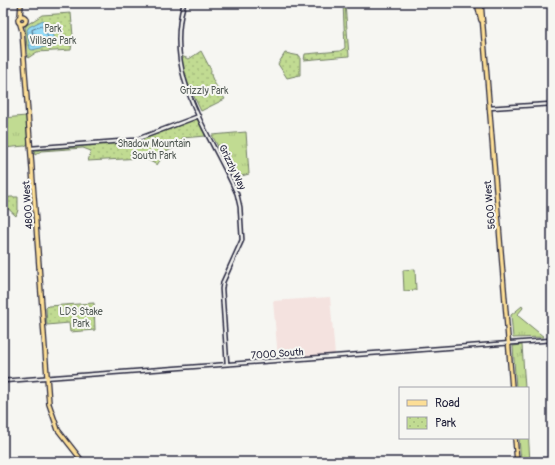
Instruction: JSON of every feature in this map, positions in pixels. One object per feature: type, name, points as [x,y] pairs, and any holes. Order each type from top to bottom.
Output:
[{"type":"main road","name":"4800 West","points":[[20,3],[21,10],[26,21],[22,24],[22,31],[49,404],[53,420],[82,462]]},
{"type":"main road","name":"5600 West","points":[[477,3],[481,21]]},
{"type":"main road","name":"5600 West","points":[[481,3],[481,21],[512,387]]},
{"type":"main road","name":"4800 West","points":[[21,10],[18,21],[22,24]]},
{"type":"main road","points":[[515,439],[517,462]]},
{"type":"street","name":"Grizzly Way","points":[[184,3],[178,38],[179,64],[186,88],[237,194],[240,207],[242,240],[223,282],[222,289],[227,364]]},
{"type":"street","points":[[489,108],[552,104]]},
{"type":"street","points":[[31,148],[135,140],[199,116]]},
{"type":"street","name":"7000 South","points":[[3,381],[552,340]]},
{"type":"shaded area","points":[[330,297],[335,355],[278,358],[273,301]]},
{"type":"green space","points":[[343,3],[345,3],[349,56],[304,60],[305,54],[340,51],[345,48]]},
{"type":"green space","name":"Park Village Park","points":[[71,13],[73,36],[71,50],[37,52],[28,58],[25,26],[42,15]]},
{"type":"green space","name":"Grizzly Park","points":[[201,51],[211,70],[213,81],[225,99],[201,111],[185,78],[181,56],[189,59]]},
{"type":"green space","points":[[285,53],[300,56],[300,75],[287,78],[278,64]]},
{"type":"green space","points":[[26,116],[28,144],[25,146],[3,148],[3,118]]},
{"type":"green space","name":"Shadow Mountain South Park","points":[[198,118],[206,136],[182,138],[181,147],[166,152],[157,165],[141,158],[88,161],[91,151],[83,148],[41,151],[35,155],[34,149],[139,141]]},
{"type":"green space","points":[[246,132],[249,174],[234,178],[212,135]]},
{"type":"green space","points":[[18,197],[18,210],[16,216],[3,204],[3,198]]},
{"type":"green space","points":[[415,269],[416,290],[404,291],[403,270]]},
{"type":"green space","name":"LDS Stake Park","points":[[94,303],[95,330],[70,332],[69,323],[47,325],[46,308],[48,306]]},
{"type":"green space","points":[[522,306],[523,308],[517,315],[544,337],[513,338],[511,315]]},
{"type":"green space","points":[[522,345],[525,387],[516,387],[513,346]]},
{"type":"green space","points":[[519,439],[529,439],[530,462],[521,462]]},
{"type":"water","points":[[43,20],[52,33],[55,43],[54,45],[32,50],[30,49],[27,30],[29,27]]}]
